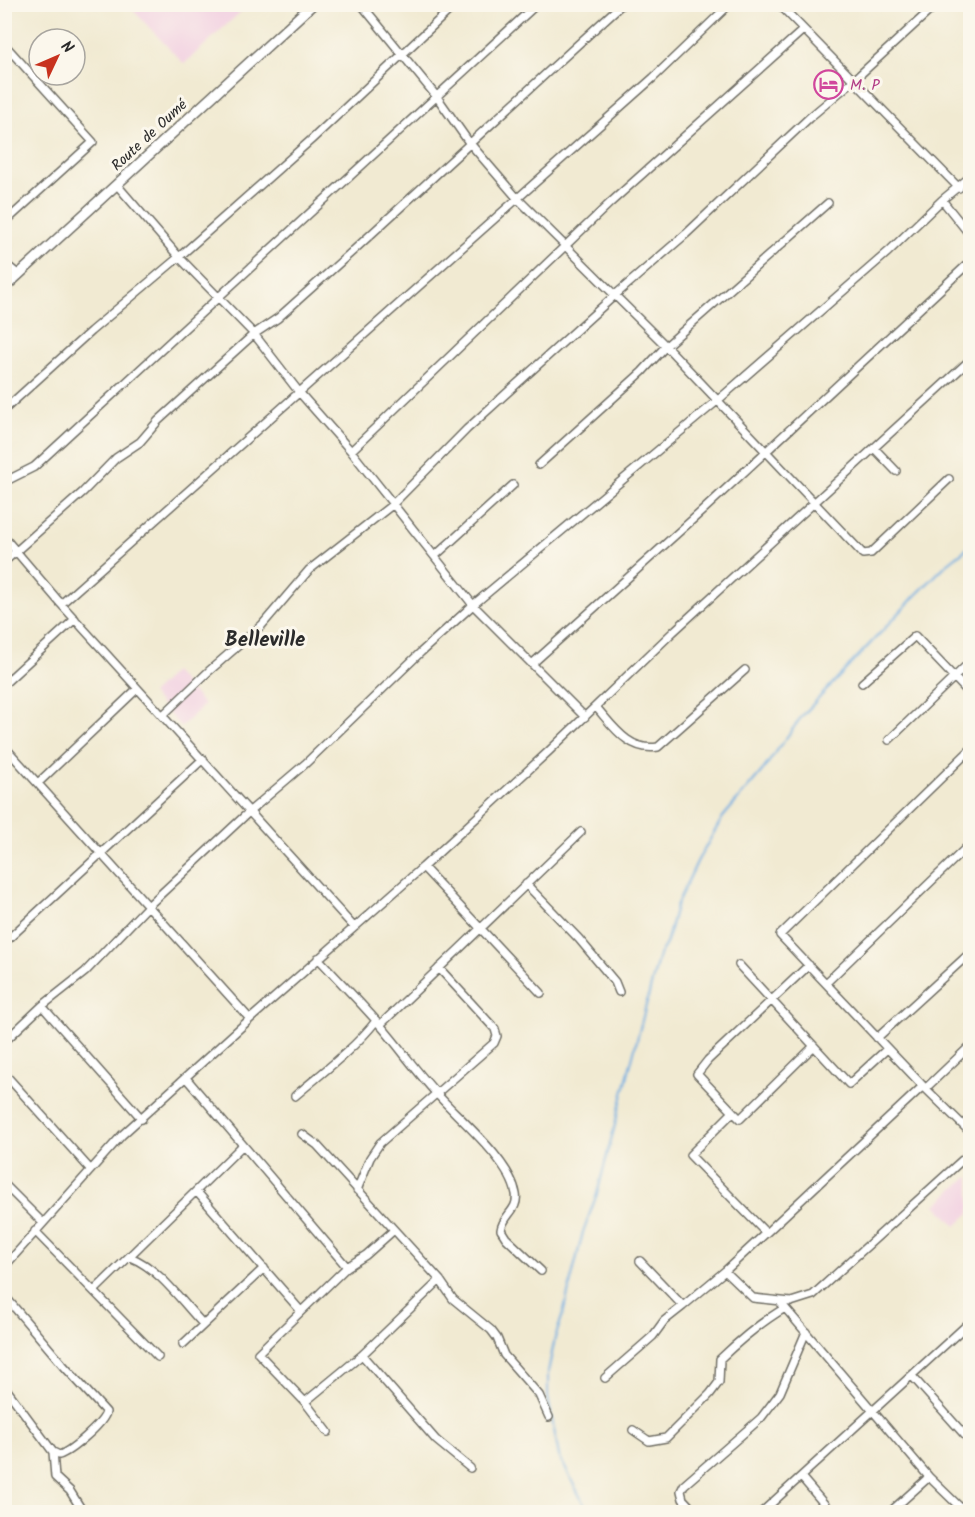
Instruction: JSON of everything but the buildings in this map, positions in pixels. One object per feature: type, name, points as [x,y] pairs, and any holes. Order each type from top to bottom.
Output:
[{"type":"street","name":"Route de Oumé","points":[[4,288],[313,4]]},
{"type":"street","points":[[361,4],[404,54],[470,143],[517,198],[666,346],[863,554],[871,553],[950,479]]},
{"type":"street","points":[[4,410],[91,331],[179,257],[404,54],[456,4]]},
{"type":"street","points":[[4,482],[34,467],[537,4]]},
{"type":"street","points":[[4,562],[83,492],[116,458],[140,442],[158,421],[254,334],[278,318],[622,4]]},
{"type":"street","points":[[61,604],[653,78],[730,4]]},
{"type":"street","points":[[779,4],[959,188]]},
{"type":"street","points":[[164,715],[209,670],[262,625],[309,570],[392,505],[467,429],[686,234],[809,118],[937,4]]},
{"type":"street","points":[[351,451],[610,203],[803,30]]},
{"type":"street","points":[[4,44],[93,142],[4,223]]},
{"type":"street","points":[[4,1042],[42,1006],[85,972],[148,906],[250,811],[305,764],[374,696],[473,605],[717,401],[970,177]]},
{"type":"street","points":[[117,185],[179,257],[254,334],[299,392],[351,451],[473,605],[585,717]]},
{"type":"street","points":[[942,200],[970,235]]},
{"type":"street","points":[[539,465],[627,386],[666,346],[828,203]]},
{"type":"street","points":[[533,663],[701,512],[970,262]]},
{"type":"street","points":[[4,263],[19,275]]},
{"type":"street","points":[[4,1267],[122,1135],[250,1018],[423,867],[596,707],[673,632],[970,360]]},
{"type":"street","points":[[874,448],[897,471]]},
{"type":"street","points":[[435,556],[513,485]]},
{"type":"street","points":[[4,537],[137,689],[164,715],[354,927]]},
{"type":"street","points":[[4,684],[75,619]]},
{"type":"street","points":[[862,683],[915,636],[970,694]]},
{"type":"street","points":[[889,740],[970,662]]},
{"type":"street","points":[[596,707],[636,747],[646,749],[658,747],[745,670]]},
{"type":"street","points":[[38,783],[137,689]]},
{"type":"street","points":[[4,746],[250,1018]]},
{"type":"street","points":[[970,750],[780,935],[924,1088],[970,1132]]},
{"type":"street","points":[[4,942],[102,854],[202,759]]},
{"type":"street","points":[[295,1096],[439,969],[581,832]]},
{"type":"street","points":[[826,983],[970,844]]},
{"type":"street","points":[[423,867],[541,993]]},
{"type":"street","points":[[526,884],[579,939],[615,982],[619,992]]},
{"type":"street","points":[[878,1038],[970,953]]},
{"type":"street","points":[[318,958],[378,1023],[436,1093],[490,1149],[507,1172],[516,1192],[517,1203],[502,1222],[501,1230],[506,1238],[541,1271]]},
{"type":"street","points":[[739,965],[849,1084],[887,1049]]},
{"type":"street","points":[[809,965],[708,1060],[697,1074],[740,1119],[814,1046]]},
{"type":"street","points":[[357,1190],[369,1158],[380,1143],[494,1043],[497,1036],[495,1029],[439,969]]},
{"type":"street","points":[[42,1006],[142,1119]]},
{"type":"street","points":[[605,1378],[653,1336],[664,1321],[725,1271],[970,1046]]},
{"type":"street","points":[[4,1073],[90,1169]]},
{"type":"street","points":[[186,1078],[347,1267]]},
{"type":"street","points":[[734,1112],[690,1155],[765,1233]]},
{"type":"street","points":[[302,1134],[317,1145],[440,1280],[453,1299],[491,1330],[504,1355],[539,1395],[549,1417]]},
{"type":"street","points":[[95,1290],[243,1145]]},
{"type":"street","points":[[633,1430],[649,1441],[666,1438],[689,1417],[719,1382],[720,1359],[744,1336],[783,1305],[813,1294],[970,1153]]},
{"type":"street","points":[[4,1184],[43,1223]]},
{"type":"street","points":[[197,1191],[300,1310]]},
{"type":"street","points":[[328,1432],[305,1402],[258,1353],[347,1267],[366,1255],[394,1230]]},
{"type":"street","points":[[35,1231],[158,1357]]},
{"type":"street","points":[[130,1257],[153,1270],[203,1324]]},
{"type":"street","points":[[640,1261],[683,1306]]},
{"type":"street","points":[[183,1344],[264,1268]]},
{"type":"street","points":[[725,1271],[753,1298],[783,1305],[929,1477],[965,1512]]},
{"type":"street","points":[[305,1402],[362,1355],[440,1280]]},
{"type":"street","points":[[4,1295],[106,1412],[105,1418],[66,1453],[59,1455],[53,1452]]},
{"type":"street","points":[[762,1512],[969,1326]]},
{"type":"street","points":[[695,1512],[683,1498],[681,1491],[684,1485],[761,1418],[780,1393],[806,1332]]},
{"type":"street","points":[[362,1355],[436,1440],[470,1468]]},
{"type":"street","points":[[912,1376],[970,1441]]},
{"type":"street","points":[[4,1386],[53,1452],[55,1477],[70,1491],[82,1512]]},
{"type":"street","points":[[890,1512],[929,1477]]},
{"type":"street","points":[[802,1478],[831,1512]]},
{"type":"shaded area","points":[[128,5],[248,5],[184,64]]},
{"type":"shaded area","points":[[174,672],[204,705],[181,727],[151,694]]},
{"type":"shaded area","points":[[970,1177],[970,1213],[956,1226],[936,1205]]},
{"type":"waterway","points":[[588,1512],[559,1456],[548,1398],[548,1372],[583,1232],[597,1194],[659,955],[666,944],[676,906],[698,860],[723,817],[763,770],[802,716],[918,593],[947,564],[970,546]]},
{"type":"place","name":"M. P","points":[[829,85]]},
{"type":"district","name":"Belleville","points":[[265,639]]}]
